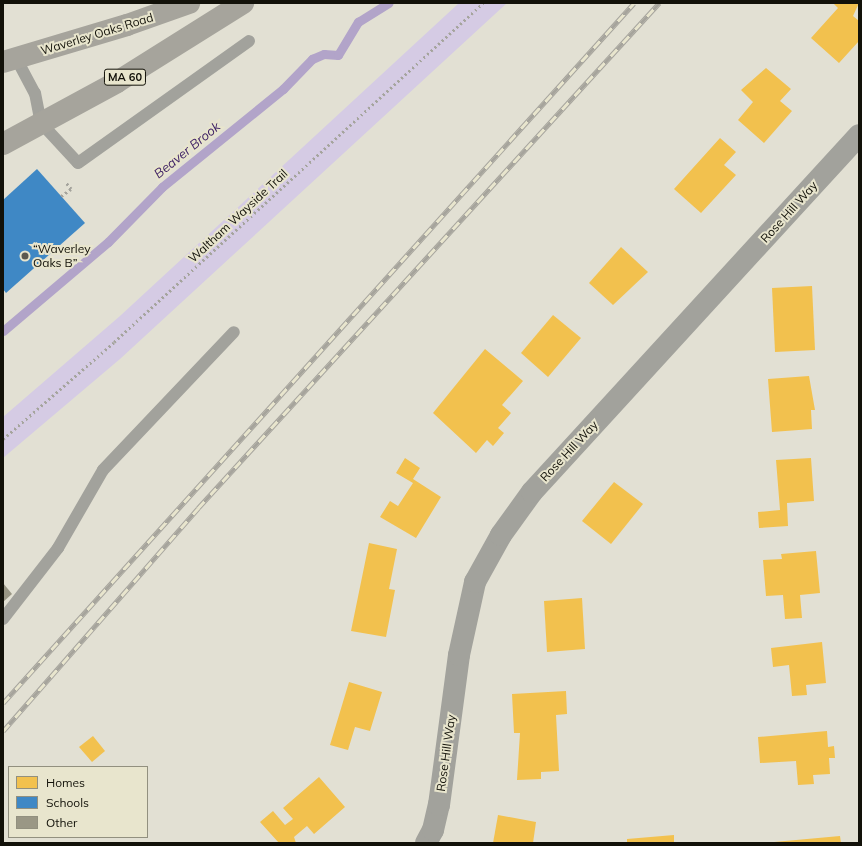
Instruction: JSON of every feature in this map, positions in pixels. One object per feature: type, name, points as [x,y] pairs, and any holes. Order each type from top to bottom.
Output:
[{"type":"main road","name":"Waverley Oaks Road","points":[[10,60],[190,3]]},
{"type":"main road","name":"MA 60","points":[[3,144],[167,52],[243,3]]},
{"type":"street","name":"Rose Hill Way","points":[[426,843],[433,830],[439,804],[459,655],[475,582],[501,535],[532,492],[859,135]]},
{"type":"lane","points":[[10,60],[35,93],[41,123],[78,163],[249,41]]},
{"type":"lane","points":[[3,619],[58,548],[104,470],[234,332]]},
{"type":"path","name":"Waltham Wayside Trail","points":[[3,439],[119,337],[483,3]]},
{"type":"shaded area","points":[[459,3],[507,3],[120,359],[3,458],[3,417],[120,316]]},
{"type":"building: Homes","points":[[833,3],[859,3],[853,16],[859,21],[859,41],[839,63],[811,38],[838,8]]},
{"type":"building: Homes","points":[[766,68],[791,89],[780,101],[792,111],[764,143],[738,120],[753,102],[741,90]]},
{"type":"building: Homes","points":[[720,138],[736,152],[724,165],[736,175],[701,213],[674,189]]},
{"type":"building: Homes","points":[[621,247],[648,272],[613,305],[589,283]]},
{"type":"building: Homes","points":[[812,286],[815,350],[775,352],[772,288]]},
{"type":"building: Homes","points":[[553,315],[581,338],[548,377],[521,353]]},
{"type":"building: Homes","points":[[485,349],[523,381],[502,405],[511,413],[498,428],[504,433],[493,446],[487,440],[476,453],[433,413]]},
{"type":"building: Homes","points":[[809,376],[815,410],[811,410],[812,429],[772,432],[768,379]]},
{"type":"building: Homes","points":[[405,458],[420,468],[413,479],[441,497],[416,538],[380,517],[390,501],[398,506],[413,483],[396,473]]},
{"type":"building: Homes","points":[[811,458],[814,501],[787,503],[788,526],[759,528],[758,512],[780,510],[776,460]]},
{"type":"building: Homes","points":[[614,482],[643,504],[611,544],[582,521]]},
{"type":"building: Homes","points":[[369,543],[397,549],[389,589],[395,590],[386,637],[351,631]]},
{"type":"building: Homes","points":[[816,551],[820,593],[800,595],[802,618],[785,619],[783,595],[766,596],[763,560],[782,559],[781,554]]},
{"type":"building: Homes","points":[[582,598],[585,649],[547,652],[544,601]]},
{"type":"building: Homes","points":[[822,642],[826,683],[806,685],[807,695],[792,696],[789,665],[773,667],[771,648]]},
{"type":"building: Homes","points":[[349,682],[382,692],[370,731],[355,727],[348,750],[330,745]]},
{"type":"building: Homes","points":[[566,691],[567,714],[556,715],[559,771],[541,772],[541,779],[517,780],[520,733],[514,733],[512,694]]},
{"type":"building: Homes","points":[[827,731],[828,747],[834,746],[835,758],[829,758],[830,774],[813,775],[814,784],[798,785],[796,761],[760,763],[758,737]]},
{"type":"building: Homes","points":[[93,736],[105,751],[92,762],[79,747]]},
{"type":"building: Homes","points":[[319,777],[345,807],[314,834],[307,826],[294,837],[296,843],[279,843],[260,822],[273,811],[285,825],[293,819],[283,808]]},
{"type":"building: Homes","points":[[498,815],[536,822],[533,843],[493,843]]},
{"type":"building: Homes","points":[[674,835],[674,843],[627,843],[627,839]]},
{"type":"building: Homes","points":[[840,836],[841,843],[774,843],[774,842]]},
{"type":"building: Schools","name":"“Waverley Oaks B”","points":[[37,169],[85,223],[6,293],[3,289],[3,200]]},
{"type":"building: Other","points":[[3,583],[12,594],[3,602]]},
{"type":"waterway","name":"Beaver Brook","points":[[3,331],[108,242],[162,187],[283,89],[312,59],[324,54],[338,55],[358,22],[388,3]]},
{"type":"railway","points":[[3,703],[634,3]]},
{"type":"railway","points":[[3,731],[198,508],[659,3]]},
{"type":"place","name":"“Waverley Oaks B”","points":[[25,256]]}]
